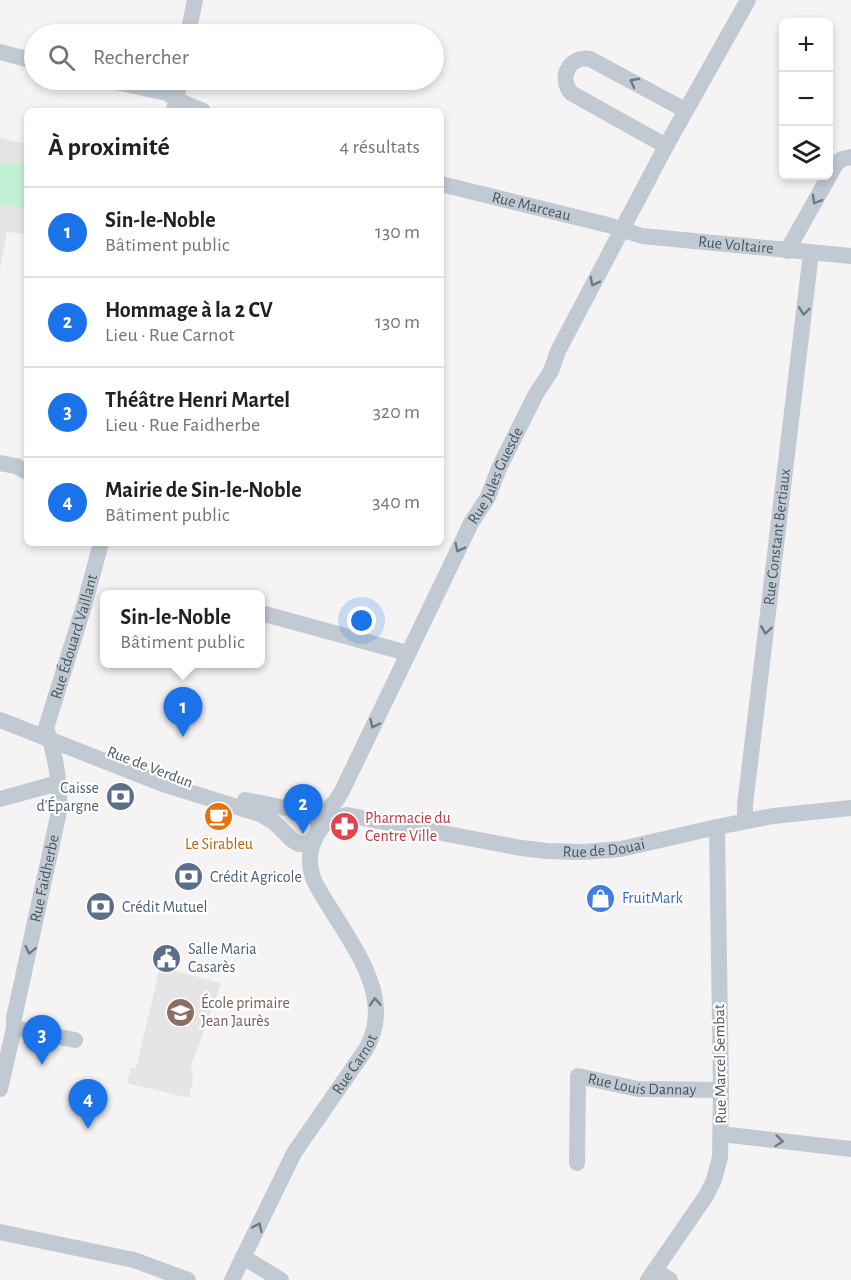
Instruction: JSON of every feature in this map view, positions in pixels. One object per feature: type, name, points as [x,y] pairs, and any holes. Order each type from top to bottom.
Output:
[{"type":"street","points":[[190,24],[195,0]]},
{"type":"street","name":"Rue Jules Guesde","points":[[328,809],[341,793],[471,523],[488,497],[499,468],[536,394],[551,371],[558,351],[685,110],[748,0]]},
{"type":"street","points":[[0,52],[24,58]]},
{"type":"street","points":[[666,146],[571,93],[565,81],[568,68],[576,60],[590,59],[685,110]]},
{"type":"street","points":[[153,90],[167,93],[176,103],[196,108]]},
{"type":"street","points":[[788,251],[837,164],[842,159],[851,157]]},
{"type":"street","name":"Rue Marceau","points":[[444,185],[621,230]]},
{"type":"street","name":"Rue Voltaire","points":[[621,230],[642,236],[851,256]]},
{"type":"street","name":"Rue Constant Bertiaux","points":[[745,821],[745,805],[811,253]]},
{"type":"street","points":[[0,463],[16,466],[24,470]]},
{"type":"street","name":"Rue Édouard Vaillant","points":[[48,734],[100,546]]},
{"type":"street","points":[[265,614],[407,653]]},
{"type":"street","name":"Rue de Verdun","points":[[0,710],[48,734],[163,784],[260,814],[274,822],[289,836]]},
{"type":"street","name":"Rue de Verdun","points":[[0,720],[225,794],[306,812]]},
{"type":"street","name":"Rue Faidherbe","points":[[0,1089],[58,820],[60,802],[58,783],[48,734]]},
{"type":"street","points":[[0,799],[58,783]]},
{"type":"street","name":"Rue de Douai","points":[[306,812],[328,809],[342,811],[508,846],[573,852],[621,849],[745,821],[795,813],[851,808]]},
{"type":"street","points":[[306,812],[317,819],[319,827],[317,836],[310,842],[302,844],[294,842],[289,836],[288,821],[293,814],[306,812]]},
{"type":"street","name":"Rue de Douai","points":[[317,836],[325,824],[335,817],[358,816]]},
{"type":"street","name":"Rue Marcel Sembat","points":[[652,1275],[710,1188],[719,1165],[721,1090],[717,827]]},
{"type":"street","name":"Rue Carnot","points":[[232,1280],[294,1153],[372,1037],[376,1004],[369,974],[313,878],[309,855],[317,836]]},
{"type":"street","points":[[14,1028],[75,1040]]},
{"type":"street","name":"Rue Louis Dannay","points":[[577,1163],[578,1076],[638,1089],[721,1090]]},
{"type":"street","points":[[721,1134],[851,1149]]},
{"type":"street","points":[[0,1232],[125,1258],[188,1280]]},
{"type":"street","points":[[243,1257],[281,1280]]},
{"type":"street","points":[[652,1275],[670,1280]]},
{"type":"shaded area","points":[[0,138],[24,143],[24,234],[7,232],[0,268]]},
{"type":"shaded area","name":"École primaire Jean Jaurès","points":[[160,967],[221,983],[191,1066],[193,1079],[189,1098],[127,1083],[131,1068],[136,1068]]},
{"type":"green space","points":[[0,163],[24,164],[24,207],[0,206]]},
{"type":"place","name":"Sin-le-Noble","points":[[183,737]]},
{"type":"place","name":"Caisse d'Épargne","points":[[120,797]]},
{"type":"place","name":"Le Sirableu","points":[[219,816]]},
{"type":"place","name":"Pharmacie du Centre Ville","points":[[344,827]]},
{"type":"place","name":"Hommage à la 2 CV","points":[[303,834]]},
{"type":"place","name":"Crédit Agricole","points":[[189,877]]},
{"type":"place","name":"FruitMark","points":[[601,898]]},
{"type":"place","name":"Crédit Mutuel","points":[[101,907]]},
{"type":"place","name":"Salle Maria Casarès","points":[[167,958]]},
{"type":"place","name":"École primaire Jean Jaurès","points":[[180,1012]]},
{"type":"place","name":"Théâtre Henri Martel","points":[[42,1065]]},
{"type":"place","name":"Mairie de Sin-le-Noble","points":[[88,1129]]}]
